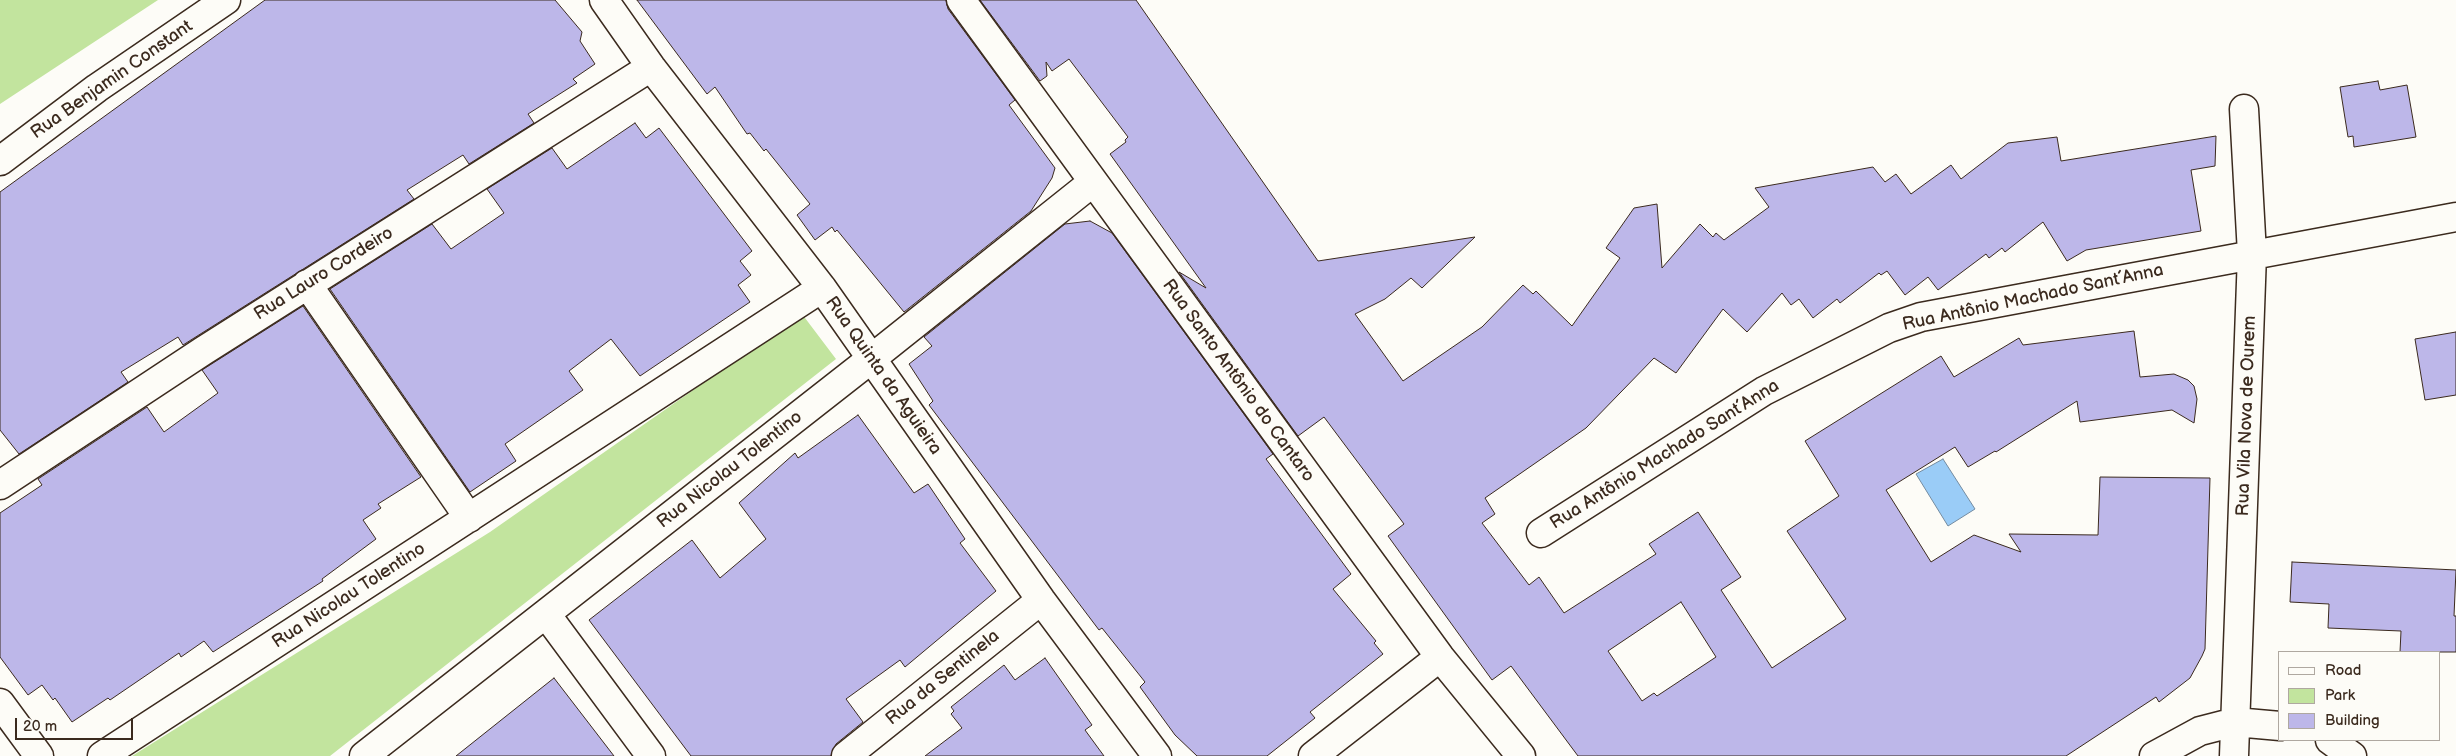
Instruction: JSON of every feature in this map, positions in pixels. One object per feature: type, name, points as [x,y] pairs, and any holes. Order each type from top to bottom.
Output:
[{"type":"street","name":"Rua Benjamin Constant","points":[[0,162],[97,88],[226,0]]},
{"type":"street","name":"Rua Quinta da Aguieira","points":[[604,0],[651,67],[822,288],[1041,600],[1157,756]]},
{"type":"street","name":"Rua Santo Antônio do Cantaro","points":[[961,0],[1440,658],[1522,756]]},
{"type":"street","name":"Rua Lauro Cordeiro","points":[[0,485],[307,284],[651,67]]},
{"type":"street","name":"Rua Vila Nova de Ourem","points":[[2234,756],[2252,254],[2244,109]]},
{"type":"street","name":"Rua Nicolau Tolentino","points":[[364,756],[871,359],[1093,182]]},
{"type":"street","name":"Rua Antônio Machado Sant´Anna","points":[[1541,533],[1764,391],[1889,328],[1921,317],[2456,217]]},
{"type":"street","points":[[307,284],[469,518]]},
{"type":"street","name":"Rua Nicolau Tolentino","points":[[102,756],[822,288]]},
{"type":"street","name":"Rua da Sentinela","points":[[846,756],[1041,600]]},
{"type":"street","points":[[546,614],[651,756]]},
{"type":"street","points":[[1312,756],[1440,658]]},
{"type":"street","points":[[0,703],[40,756]]},
{"type":"street","points":[[2154,756],[2200,730],[2235,722],[2278,726]]},
{"type":"street","points":[[2331,741],[2352,756]]},
{"type":"green space","points":[[0,0],[158,0],[0,104]]},
{"type":"green space","points":[[802,314],[836,359],[330,756],[132,756],[490,532]]},
{"type":"water","points":[[1943,459],[1975,509],[1948,526],[1916,474]]},
{"type":"building","points":[[265,0],[555,0],[582,32],[580,41],[595,64],[573,79],[577,83],[528,114],[534,123],[469,164],[463,155],[407,190],[414,199],[183,345],[178,337],[121,372],[128,382],[19,454],[0,430],[0,192]]},
{"type":"building","points":[[637,0],[946,0],[948,9],[1015,100],[1009,105],[1055,168],[1052,178],[1031,211],[904,312],[837,230],[835,232],[832,227],[815,240],[797,215],[810,204],[766,149],[764,151],[750,133],[747,134],[715,87],[707,94]]},
{"type":"building","points":[[980,0],[1136,0],[1318,261],[1475,237],[1422,288],[1411,278],[1385,299],[1355,314],[1403,381],[1482,327],[1523,285],[1533,294],[1536,291],[1572,326],[1620,258],[1606,248],[1634,208],[1657,204],[1662,268],[1700,224],[1713,237],[1716,233],[1724,240],[1769,207],[1755,188],[1873,167],[1885,182],[1896,174],[1911,194],[1951,165],[1961,179],[2008,143],[2057,137],[2061,161],[2216,136],[2215,166],[2191,170],[2201,231],[2086,250],[2067,261],[2043,222],[2005,252],[2002,248],[1989,258],[1986,254],[1938,290],[1928,277],[1905,295],[1887,271],[1881,275],[1879,273],[1840,303],[1837,299],[1813,318],[1799,299],[1791,305],[1782,293],[1747,332],[1723,309],[1676,373],[1654,358],[1586,428],[1485,498],[1495,514],[1482,523],[1529,585],[1539,577],[1564,613],[1656,554],[1649,544],[1698,512],[1741,577],[1721,590],[1772,668],[1846,619],[1787,531],[1839,496],[1805,441],[1941,356],[1954,377],[2019,338],[2023,345],[2134,331],[2140,377],[2174,374],[2188,380],[2194,386],[2197,399],[2194,423],[2172,410],[2080,422],[2077,401],[1996,452],[1968,467],[1955,447],[1886,490],[1931,562],[1974,535],[2021,552],[2009,534],[2098,535],[2100,477],[2210,478],[2205,649],[2202,656],[2190,678],[2159,702],[2156,697],[2066,756],[1578,756],[1511,666],[1492,680],[1388,536],[1404,524],[1324,417],[1298,436],[1179,272],[1206,288],[1110,154],[1126,142],[1125,140],[1128,137],[1069,59],[1052,71],[1046,62],[1047,76],[1040,81]],"holes":[[[1681,602],[1716,657],[1657,696],[1654,693],[1642,701],[1608,651]]]},
{"type":"building","points":[[2378,81],[2380,90],[2407,85],[2416,137],[2354,147],[2353,136],[2348,137],[2340,87]]},
{"type":"building","points":[[635,123],[646,138],[659,128],[752,251],[740,261],[751,275],[738,285],[750,302],[640,376],[611,339],[569,371],[583,390],[505,444],[516,461],[470,492],[330,289],[432,224],[451,249],[504,213],[487,189],[552,148],[567,169]]},
{"type":"building","points":[[1090,221],[1112,233],[1273,454],[1266,459],[1351,574],[1333,589],[1376,641],[1374,643],[1383,654],[1310,712],[1315,718],[1267,756],[1197,756],[1175,735],[1140,687],[1145,682],[1102,628],[1099,630],[929,405],[933,401],[909,364],[932,346],[924,337],[1065,224]]},
{"type":"building","points":[[303,306],[421,477],[378,504],[381,508],[363,520],[376,539],[322,579],[323,581],[213,652],[204,641],[181,657],[179,653],[110,700],[108,698],[72,722],[55,698],[53,700],[42,685],[28,695],[0,657],[0,513],[42,485],[38,479],[147,407],[164,432],[218,393],[202,370]]},
{"type":"building","points":[[2456,332],[2456,395],[2425,400],[2415,339]]},
{"type":"building","points":[[858,415],[914,493],[928,484],[965,539],[960,543],[996,591],[905,667],[900,660],[846,699],[863,722],[836,744],[831,756],[691,756],[589,620],[692,540],[720,578],[766,539],[739,503],[795,453],[798,458]]},
{"type":"building","points":[[2292,562],[2456,570],[2454,616],[2456,616],[2456,652],[2400,651],[2401,631],[2328,628],[2329,604],[2290,602]]},
{"type":"building","points":[[1045,658],[1092,725],[1085,730],[1104,756],[925,756],[962,728],[951,714],[954,711],[951,707],[1004,665],[1015,680]]},
{"type":"building","points":[[554,678],[614,756],[456,756]]}]
